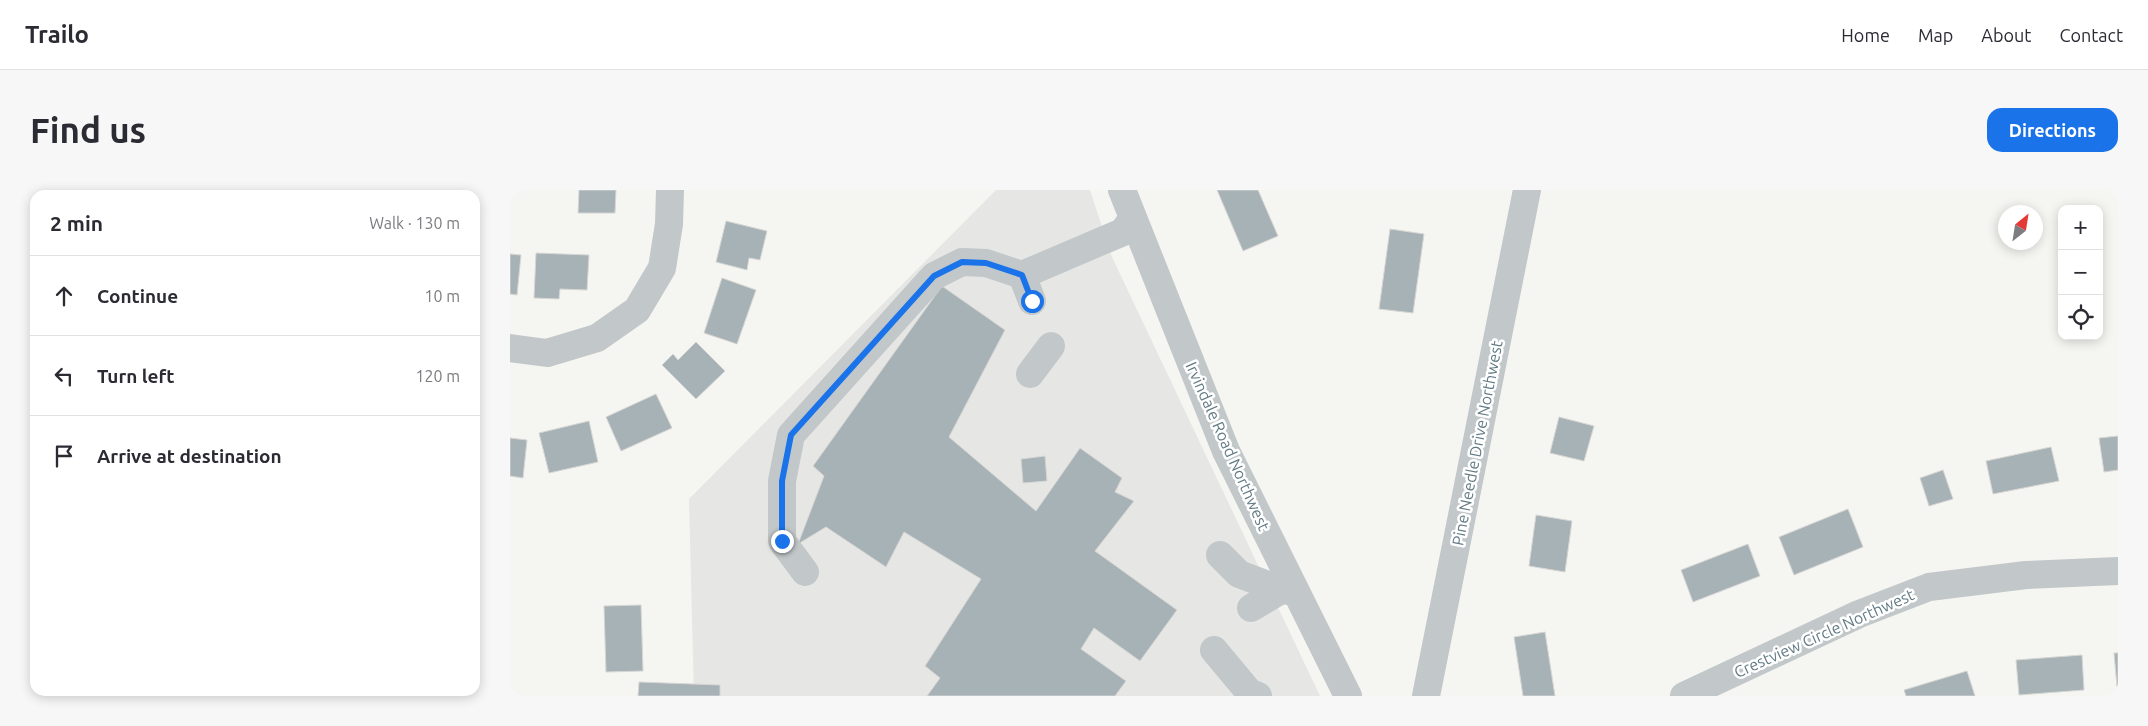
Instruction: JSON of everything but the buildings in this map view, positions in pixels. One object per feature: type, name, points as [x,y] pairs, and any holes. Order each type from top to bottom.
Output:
[{"type":"street","points":[[510,348],[548,354],[597,338],[637,310],[662,268],[669,224],[670,190]]},
{"type":"street","name":"Irvindale Road Northwest","points":[[1122,190],[1226,451],[1288,591],[1348,696]]},
{"type":"street","name":"Pine Needle Drive Northwest","points":[[1426,696],[1527,190]]},
{"type":"street","points":[[805,572],[782,541],[782,481],[791,435],[934,276],[962,262],[986,263],[1022,275],[1123,232],[1132,219]]},
{"type":"street","points":[[1022,275],[1032,301]]},
{"type":"street","points":[[1030,374],[1051,346]]},
{"type":"street","points":[[1220,555],[1239,574],[1288,591]]},
{"type":"street","name":"Crestview Circle Northwest","points":[[1684,696],[1859,614],[1930,587],[2026,575],[2118,570]]},
{"type":"street","points":[[1251,608],[1288,591]]},
{"type":"street","points":[[1214,650],[1252,695]]},
{"type":"shaded area","points":[[996,190],[1090,190],[1112,257],[1320,696],[694,696],[689,499]]},
{"type":"route","points":[[782,541],[782,481],[791,435],[934,276],[962,262],[986,263],[1022,275],[1032,301]]}]
